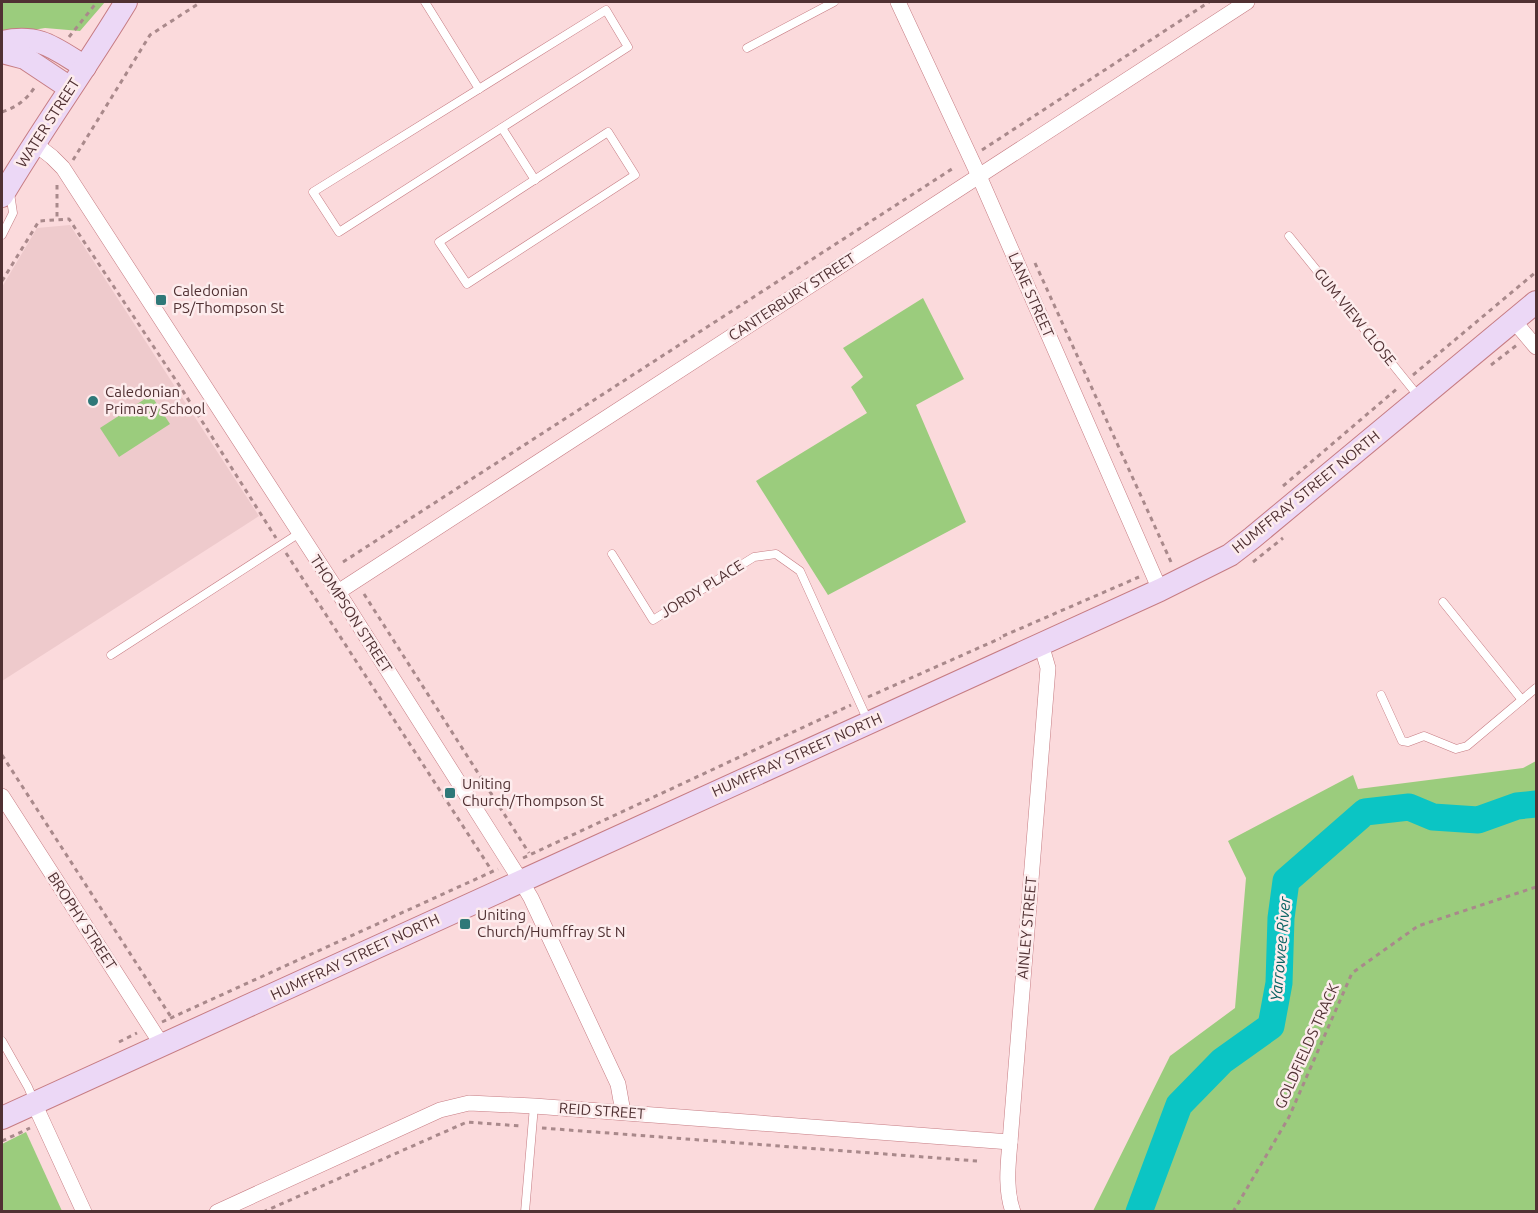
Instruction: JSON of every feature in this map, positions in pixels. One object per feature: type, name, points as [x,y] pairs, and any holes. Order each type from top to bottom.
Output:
[{"type":"street","name":"WATER STREET","points":[[5,191],[126,2]]},
{"type":"street","name":"WATER STREET","points":[[90,59],[141,2]]},
{"type":"street","name":"LANE STREET","points":[[898,2],[979,176],[1156,580]]},
{"type":"street","name":"CANTERBURY STREET","points":[[338,592],[1246,2]]},
{"type":"street","points":[[2,42],[29,39],[46,44],[59,52],[90,59]]},
{"type":"street","points":[[2,52],[18,55],[32,62],[70,88]]},
{"type":"street","name":"THOMPSON STREET","points":[[34,143],[55,159],[65,172],[298,534],[338,592],[516,872],[531,898],[618,1084],[623,1112]]},
{"type":"street","name":"HUMFFRAY STREET NORTH","points":[[2,1118],[157,1036],[516,872],[868,722],[1041,644],[1156,580],[1239,549],[1413,389],[1514,321],[1536,302]]},
{"type":"street","points":[[1514,321],[1536,347]]},
{"type":"street","name":"AINLEY STREET","points":[[1013,1212],[1008,1180],[1010,1142],[1048,668],[1041,644]]},
{"type":"street","name":"BROPHY STREET","points":[[2,796],[157,1036]]},
{"type":"street","points":[[34,1103],[84,1212]]},
{"type":"street","name":"REID STREET","points":[[217,1212],[451,1106],[478,1103],[1010,1142]]},
{"type":"lane","points":[[425,2],[479,89]]},
{"type":"lane","points":[[747,48],[834,2]]},
{"type":"lane","points":[[606,10],[628,47],[502,128],[339,232],[313,192],[606,10]]},
{"type":"lane","points":[[502,128],[535,180]]},
{"type":"lane","points":[[608,132],[635,175],[467,284],[439,242],[535,180],[608,132]]},
{"type":"lane","points":[[2,235],[13,211],[5,191]]},
{"type":"lane","name":"GUM VIEW CLOSE","points":[[1289,236],[1413,389]]},
{"type":"lane","points":[[111,656],[298,534]]},
{"type":"lane","name":"JORDY PLACE","points":[[612,554],[653,620],[754,557],[776,554],[800,571],[868,722]]},
{"type":"lane","points":[[1443,602],[1522,700]]},
{"type":"lane","points":[[1381,695],[1402,741],[1408,742],[1424,736],[1431,737],[1456,749],[1467,746],[1536,688]]},
{"type":"lane","points":[[2,1041],[28,1087],[34,1103]]},
{"type":"lane","points":[[525,1212],[534,1106]]},
{"type":"path","points":[[59,52],[97,2]]},
{"type":"path","points":[[57,220],[57,185],[150,35],[199,2]]},
{"type":"path","points":[[981,150],[1209,2]]},
{"type":"path","points":[[343,562],[955,167]]},
{"type":"path","points":[[2,281],[39,221],[69,219],[181,388],[492,871]]},
{"type":"path","points":[[157,1036],[171,1017],[492,871],[516,872],[529,854],[858,702],[1002,637],[1156,580],[1171,562],[1030,253]]},
{"type":"path","points":[[1276,492],[1413,389],[1536,272]]},
{"type":"path","points":[[364,594],[529,854]]},
{"type":"path","points":[[2,755],[171,1017]]},
{"type":"path","name":"GOLDFIELDS TRACK","points":[[1233,1212],[1289,1117],[1352,973],[1418,926],[1536,887]]},
{"type":"path","points":[[263,1212],[466,1122],[977,1161]]},
{"type":"path","points":[[2,1141],[32,1127]]},
{"type":"shaded area","name":"Caledonian Primary School","points":[[70,225],[259,516],[2,681],[2,287],[37,228]]},
{"type":"green space","points":[[2,2],[105,2],[80,31],[45,28],[2,35]]},
{"type":"green space","points":[[923,298],[964,379],[916,405],[966,522],[828,595],[756,481],[867,413],[851,387],[863,377],[843,348]]},
{"type":"green space","points":[[151,395],[170,424],[119,457],[100,428]]},
{"type":"green space","points":[[1536,761],[1536,1211],[1093,1211],[1170,1056],[1235,1008],[1246,878],[1228,841],[1353,775],[1358,789],[1523,768]]},
{"type":"green space","points":[[26,1132],[62,1211],[2,1211],[2,1144]]},
{"type":"waterway","name":"Yarrowee River","points":[[1139,1212],[1179,1105],[1222,1061],[1271,1026],[1279,983],[1281,918],[1286,881],[1365,812],[1409,807],[1433,817],[1478,820],[1517,806],[1536,804]]},
{"type":"place","name":"Caledonian PS/Thompson St","points":[[161,300]]},
{"type":"place","name":"Caledonian Primary School","points":[[93,401]]},
{"type":"place","name":"Uniting Church/Thompson St","points":[[450,793]]},
{"type":"place","name":"Uniting Church/Humffray St N","points":[[465,924]]}]
